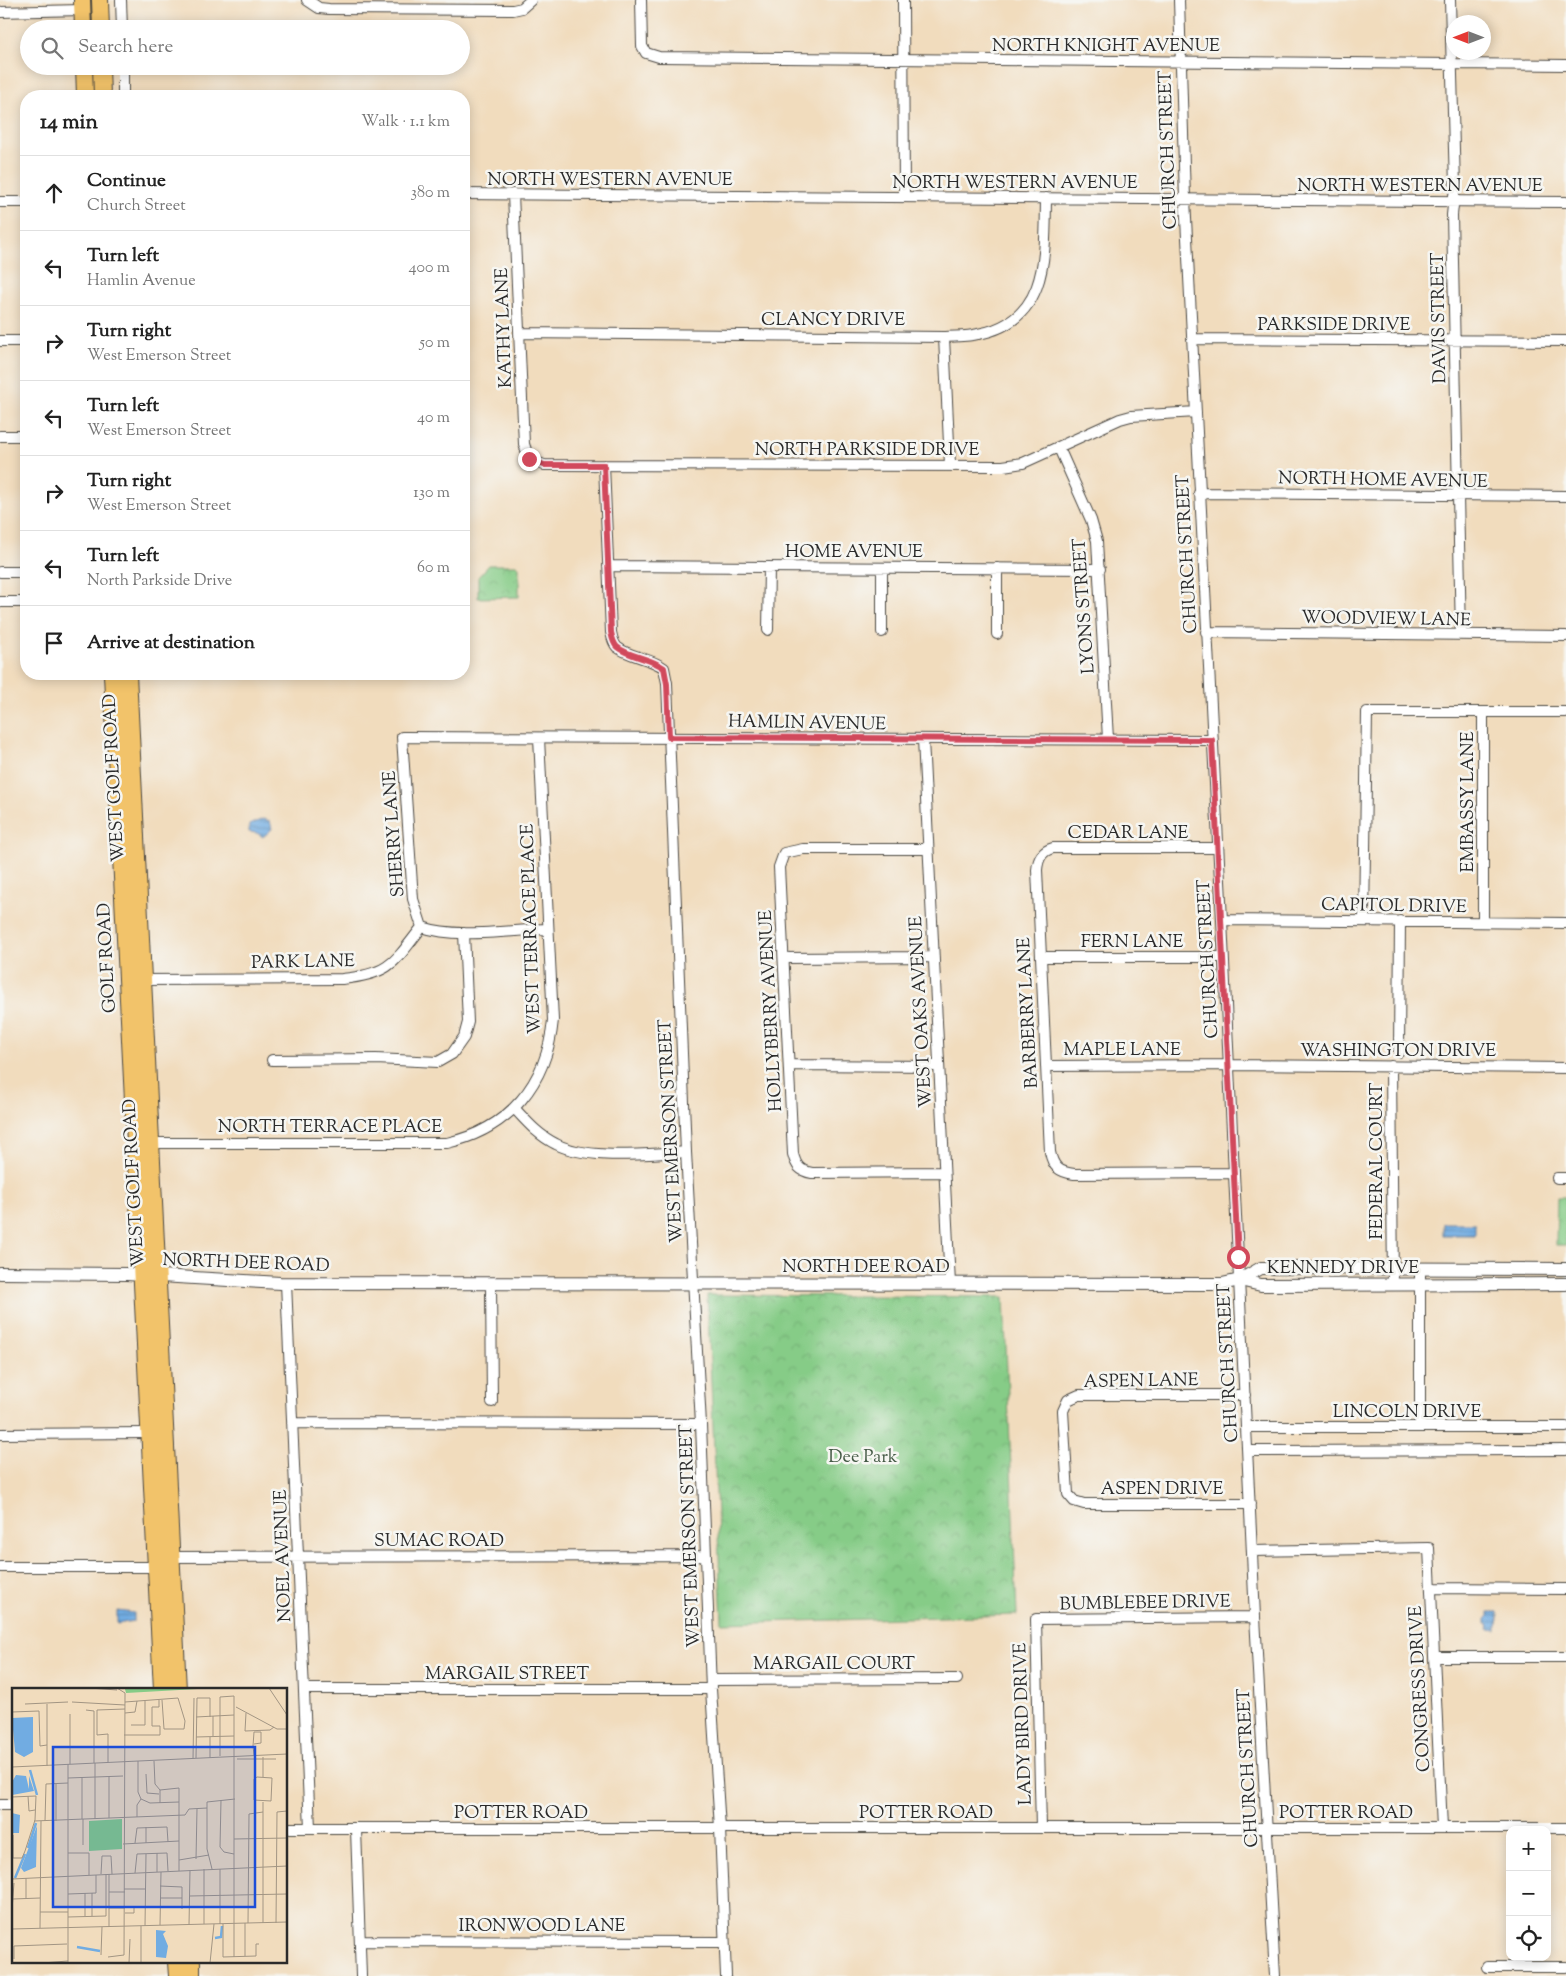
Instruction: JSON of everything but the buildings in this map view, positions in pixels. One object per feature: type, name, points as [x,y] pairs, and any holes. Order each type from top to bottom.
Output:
[{"type":"main road","points":[[100,0],[100,20]]},
{"type":"main road","points":[[82,5],[83,20]]},
{"type":"main road","points":[[84,75],[85,90]]},
{"type":"main road","points":[[101,75],[102,90]]},
{"type":"main road","name":"WEST GOLF ROAD","points":[[112,680],[120,834]]},
{"type":"main road","name":"WEST GOLF ROAD","points":[[128,680],[135,980],[150,1276],[161,1561],[162,1688]]},
{"type":"main road","name":"GOLF ROAD","points":[[120,834],[135,980],[132,1081]]},
{"type":"main road","name":"WEST GOLF ROAD","points":[[132,1081],[143,1143]]},
{"type":"main road","name":"WEST GOLF ROAD","points":[[150,1276],[150,1433],[161,1561],[178,1688]]},
{"type":"street","points":[[122,0],[122,20]]},
{"type":"street","points":[[307,0],[319,8],[328,9],[513,10],[522,8],[532,0]]},
{"type":"street","name":"NORTH KNIGHT AVENUE","points":[[641,0],[641,40],[646,52],[659,57],[1452,65],[1566,64]]},
{"type":"street","points":[[903,0],[904,197]]},
{"type":"street","name":"CHURCH STREET","points":[[1179,0],[1185,199],[1199,493],[1224,957],[1255,1617],[1275,1976]]},
{"type":"street","name":"DAVIS STREET","points":[[1450,0],[1455,188],[1452,214],[1461,635]]},
{"type":"street","points":[[0,12],[82,5]]},
{"type":"street","points":[[123,75],[123,90]]},
{"type":"street","name":"NORTH WESTERN AVENUE","points":[[470,194],[1566,202]]},
{"type":"street","name":"KATHY LANE","points":[[513,194],[524,444],[529,459]]},
{"type":"street","name":"CLANCY DRIVE","points":[[519,333],[944,337],[977,335],[1010,322],[1031,299],[1039,284],[1045,250],[1046,198]]},
{"type":"street","points":[[0,202],[20,202]]},
{"type":"street","points":[[944,337],[950,466]]},
{"type":"street","name":"PARKSIDE DRIVE","points":[[1192,339],[1566,341]]},
{"type":"street","points":[[0,341],[20,341]]},
{"type":"street","name":"NORTH PARKSIDE DRIVE","points":[[529,459],[544,465],[1012,465],[1022,463],[1059,448],[1120,419],[1140,415],[1196,412]]},
{"type":"street","points":[[0,436],[20,436]]},
{"type":"street","name":"LYONS STREET","points":[[1059,448],[1091,520],[1097,541],[1108,739]]},
{"type":"street","name":"WEST EMERSON STREET","points":[[604,465],[613,642],[617,647],[664,668],[667,684],[686,1152],[701,1424],[711,1684],[720,1828],[726,1976]]},
{"type":"street","name":"NORTH HOME AVENUE","points":[[1199,493],[1566,496]]},
{"type":"street","name":"HOME AVENUE","points":[[608,566],[1100,568]]},
{"type":"street","points":[[768,630],[769,567]]},
{"type":"street","points":[[882,568],[882,632]]},
{"type":"street","points":[[996,634],[998,568]]},
{"type":"street","points":[[0,572],[20,572]]},
{"type":"street","points":[[0,602],[20,602]]},
{"type":"street","name":"WOODVIEW LANE","points":[[1206,632],[1566,636]]},
{"type":"street","points":[[1364,921],[1368,712],[1566,712]]},
{"type":"street","name":"EMBASSY LANE","points":[[1483,712],[1483,922]]},
{"type":"street","name":"HAMLIN AVENUE","points":[[402,737],[1212,740]]},
{"type":"street","name":"SHERRY LANE","points":[[402,737],[413,899],[422,927]]},
{"type":"street","name":"WEST TERRACE PLACE","points":[[515,1108],[531,1088],[540,1072],[552,1039],[553,1020],[539,738]]},
{"type":"street","name":"WEST OAKS AVENUE","points":[[923,740],[950,1284]]},
{"type":"street","name":"CEDAR LANE","points":[[1041,855],[1046,850],[1054,848],[1218,848]]},
{"type":"street","name":"HOLLYBERRY AVENUE","points":[[928,850],[803,849],[784,853],[779,867],[793,1154],[799,1168],[805,1172],[812,1173],[944,1172]]},
{"type":"street","name":"BARBERRY LANE","points":[[1041,855],[1037,870],[1052,1162],[1064,1172],[1074,1174],[1234,1173]]},
{"type":"street","name":"CAPITOL DRIVE","points":[[1222,920],[1566,923]]},
{"type":"street","points":[[1399,1052],[1400,921]]},
{"type":"street","points":[[422,927],[446,933],[548,928]]},
{"type":"street","name":"PARK LANE","points":[[135,980],[342,979],[360,977],[374,974],[388,966],[398,957],[422,927]]},
{"type":"street","points":[[272,1060],[376,1059],[438,1062],[452,1054],[464,1037],[468,1022],[464,933]]},
{"type":"street","points":[[784,958],[933,957]]},
{"type":"street","name":"FERN LANE","points":[[1041,957],[1224,957]]},
{"type":"street","points":[[789,1065],[938,1066]]},
{"type":"street","name":"MAPLE LANE","points":[[1046,1066],[1229,1065]]},
{"type":"street","name":"WASHINGTON DRIVE","points":[[1229,1065],[1566,1068]]},
{"type":"street","name":"FEDERAL COURT","points":[[1391,1066],[1393,1285]]},
{"type":"street","points":[[515,1108],[541,1135],[555,1144],[568,1149],[601,1154],[686,1152]]},
{"type":"street","name":"NORTH TERRACE PLACE","points":[[143,1143],[447,1142],[475,1135],[489,1128],[515,1108]]},
{"type":"street","name":"KENNEDY DRIVE","points":[[1240,1280],[1261,1268],[1393,1270],[1566,1269]]},
{"type":"street","points":[[1420,1269],[1420,1427]]},
{"type":"street","name":"NORTH DEE ROAD","points":[[0,1273],[150,1276],[286,1283],[1222,1284],[1240,1280]]},
{"type":"street","name":"KENNEDY DRIVE","points":[[1240,1280],[1261,1286],[1566,1284]]},
{"type":"street","name":"NOEL AVENUE","points":[[286,1283],[310,1828]]},
{"type":"street","points":[[491,1283],[492,1402]]},
{"type":"street","name":"ASPEN LANE","points":[[1074,1502],[1068,1494],[1063,1411],[1068,1400],[1079,1395],[1245,1395]]},
{"type":"street","points":[[292,1423],[701,1424]]},
{"type":"street","name":"LINCOLN DRIVE","points":[[1247,1427],[1566,1427]]},
{"type":"street","points":[[0,1434],[150,1433]]},
{"type":"street","points":[[1248,1451],[1566,1450]]},
{"type":"street","name":"ASPEN DRIVE","points":[[1074,1502],[1084,1504],[1250,1504]]},
{"type":"street","name":"CONGRESS DRIVE","points":[[1253,1551],[1430,1548],[1442,1828]]},
{"type":"street","name":"SUMAC ROAD","points":[[0,1567],[298,1556],[706,1556]]},
{"type":"street","points":[[1431,1588],[1566,1589]]},
{"type":"street","name":"BUMBLEBEE DRIVE","points":[[1036,1619],[1255,1617]]},
{"type":"street","name":"LADY BIRD DRIVE","points":[[1036,1619],[1041,1828]]},
{"type":"street","points":[[1434,1657],[1566,1657]]},
{"type":"street","name":"MARGAIL COURT","points":[[711,1684],[957,1679]]},
{"type":"street","name":"MARGAIL STREET","points":[[304,1689],[711,1684]]},
{"type":"street","name":"POTTER ROAD","points":[[288,1828],[1566,1828]]},
{"type":"street","points":[[356,1829],[361,1976]]},
{"type":"street","name":"IRONWOOD LANE","points":[[360,1941],[724,1942]]},
{"type":"street","points":[[1487,1967],[1566,1967]]},
{"type":"green space","points":[[489,565],[516,565],[519,567],[519,597],[478,598],[478,577]]},
{"type":"green space","points":[[1557,1197],[1566,1197],[1566,1245],[1556,1245]]},
{"type":"green space","name":"Dee Park","points":[[707,1295],[1004,1297],[1017,1615],[722,1623]]},
{"type":"water","points":[[263,819],[270,821],[272,829],[263,837],[257,833],[249,832],[249,825]]},
{"type":"water","points":[[1443,1223],[1475,1223],[1475,1235],[1443,1235]]},
{"type":"water","points":[[117,1611],[134,1613],[134,1621],[117,1624]]},
{"type":"water","points":[[1489,1612],[1498,1612],[1497,1631],[1489,1630],[1488,1624],[1486,1624]]},
{"type":"route","points":[[529,459],[544,465],[604,465],[613,642],[617,647],[664,668],[667,684],[669,737],[923,740],[1212,740],[1238,1257]]}]
